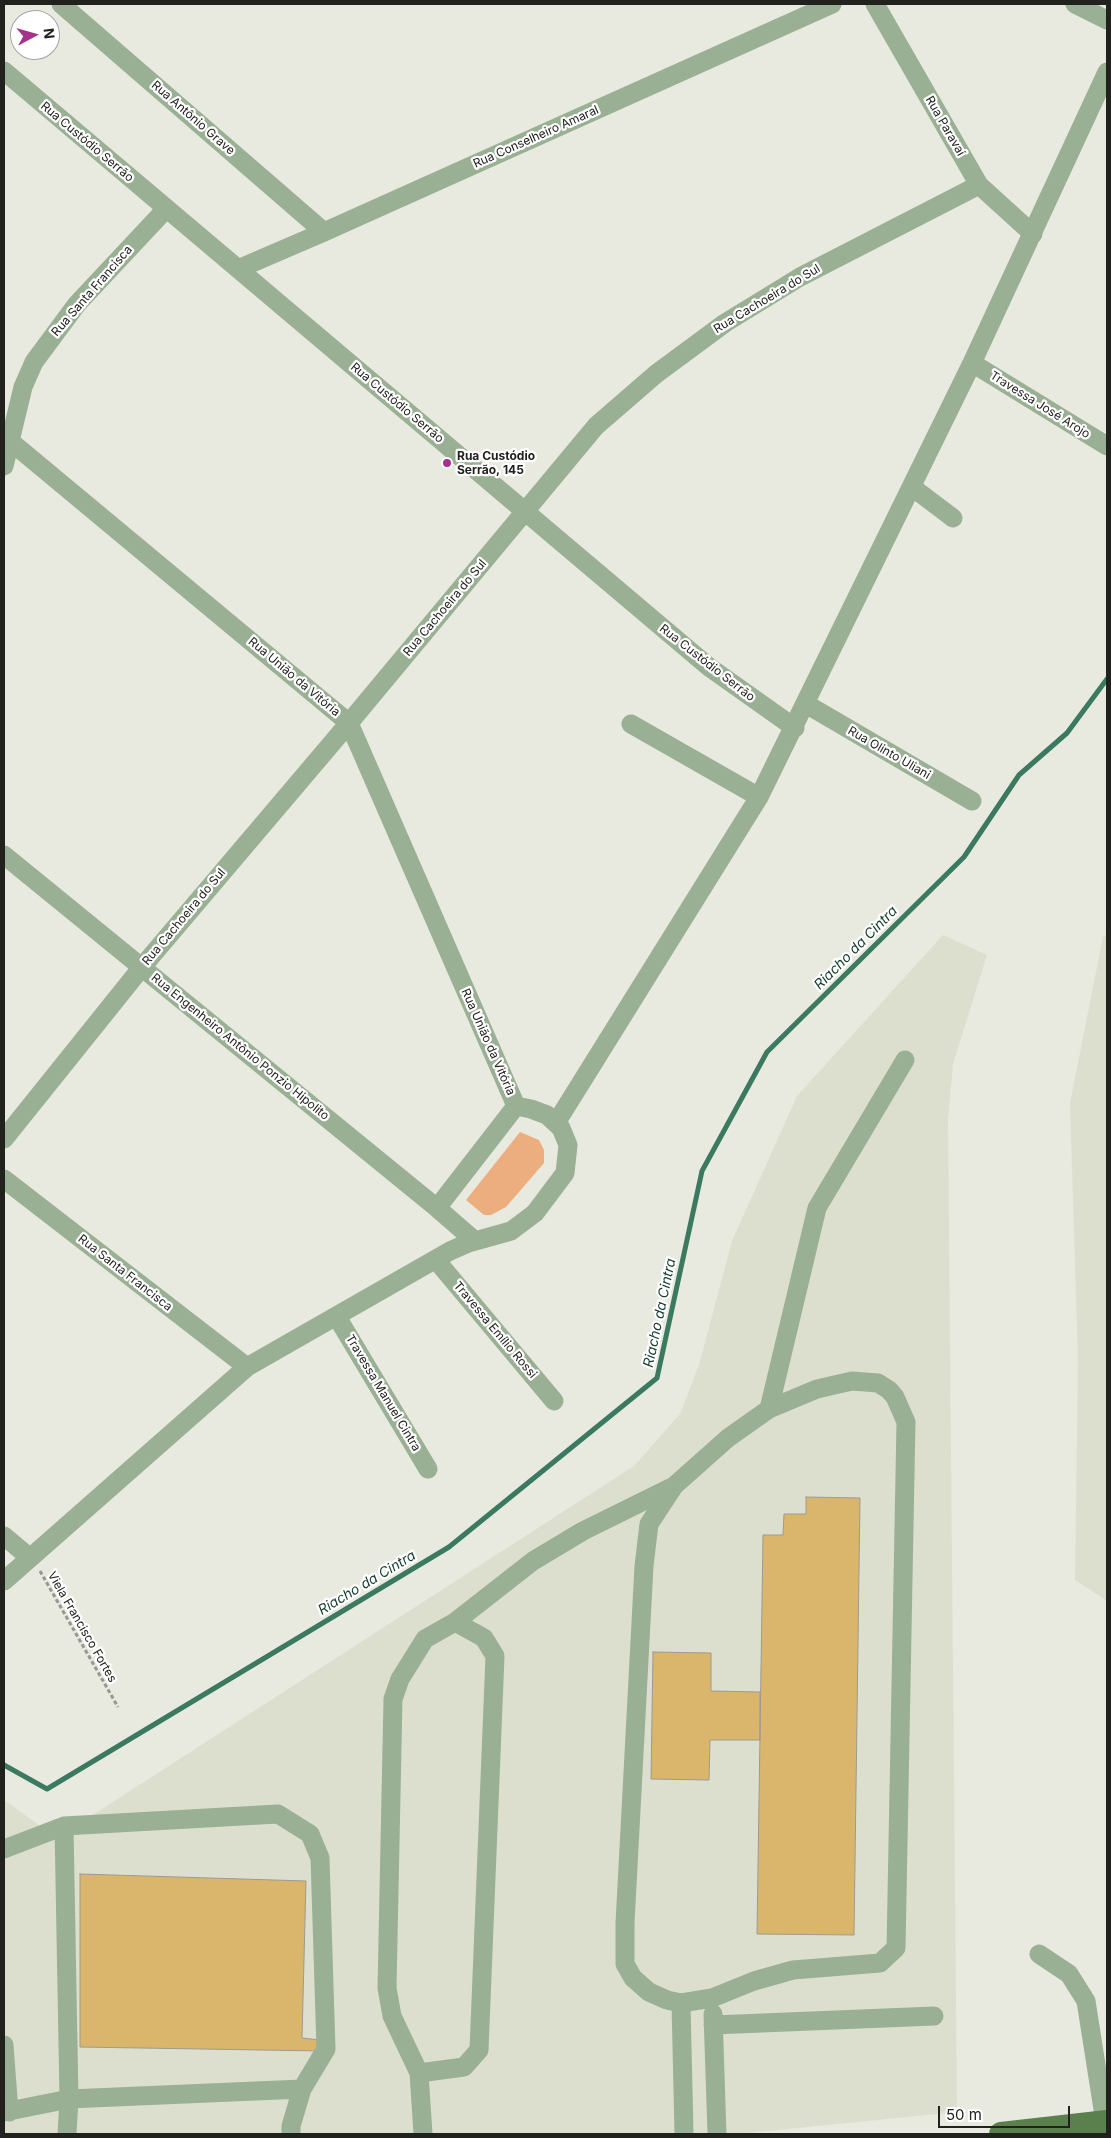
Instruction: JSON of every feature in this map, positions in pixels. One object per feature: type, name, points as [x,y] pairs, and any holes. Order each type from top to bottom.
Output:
[{"type":"main road","points":[[1001,2134],[1106,2122]]},
{"type":"street","name":"Rua Antônio Grave","points":[[61,4],[324,232]]},
{"type":"street","name":"Rua Conselheiro Amaral","points":[[238,268],[324,232],[832,4]]},
{"type":"street","name":"Rua Paravaí","points":[[875,4],[979,185],[1033,234]]},
{"type":"street","points":[[1075,4],[1107,20]]},
{"type":"street","name":"Rua Custódio Serrão","points":[[4,71],[709,667],[794,728]]},
{"type":"street","points":[[556,1123],[759,797],[972,362],[1107,72]]},
{"type":"street","name":"Rua Cachoeira do Sul","points":[[4,1139],[142,966],[350,723],[596,426],[656,374],[725,322],[800,277],[979,185]]},
{"type":"street","name":"Rua Santa Francisca","points":[[4,466],[22,387],[34,362],[49,339],[77,304],[166,209]]},
{"type":"street","name":"Travessa José Arojo","points":[[972,362],[1107,446]]},
{"type":"street","name":"Rua União da Vitória","points":[[10,441],[350,723],[516,1106]]},
{"type":"street","points":[[912,487],[953,518]]},
{"type":"street","name":"Rua Olinto Uliani","points":[[806,704],[972,801]]},
{"type":"street","points":[[631,724],[759,797]]},
{"type":"street","name":"Rua Engenheiro Antônio Ponzio Hipolito","points":[[4,855],[437,1208],[475,1242]]},
{"type":"street","points":[[769,1409],[817,1208],[905,1060]]},
{"type":"street","points":[[4,1581],[30,1556],[247,1367],[450,1251],[511,1231],[535,1213],[565,1173],[568,1145],[561,1128],[547,1115],[516,1106],[437,1208]]},
{"type":"street","name":"Rua Santa Francisca","points":[[4,1180],[247,1367]]},
{"type":"street","name":"Travessa Emílio Rossi","points":[[436,1260],[554,1401]]},
{"type":"street","name":"Travessa Manuel Cintra","points":[[337,1317],[428,1469]]},
{"type":"street","points":[[852,1380],[878,1383],[890,1390],[906,1422],[896,1948],[880,1963],[792,1970],[754,1980],[712,1998],[681,2003],[667,2000],[649,1992],[632,1978],[624,1964],[644,1566],[649,1524],[674,1486],[728,1438],[769,1409],[817,1389],[852,1380]]},
{"type":"street","points":[[423,2134],[420,2073],[392,2016],[387,1988],[393,1699],[400,1679],[425,1639],[455,1622],[533,1560],[583,1531],[674,1486]]},
{"type":"street","points":[[4,1536],[30,1556]]},
{"type":"street","points":[[420,2073],[464,2067],[479,2050],[495,1656],[484,1638],[455,1622]]},
{"type":"street","points":[[4,1849],[64,1826],[278,1814],[310,1834],[320,1858],[326,2049],[302,2089],[291,2126],[291,2134]]},
{"type":"street","points":[[64,1826],[69,2099],[67,2134]]},
{"type":"street","points":[[1039,1954],[1069,1974],[1086,2001],[1106,2122]]},
{"type":"street","points":[[712,1998],[716,2134]]},
{"type":"street","points":[[681,2003],[684,2134]]},
{"type":"street","points":[[714,2025],[934,2016]]},
{"type":"street","points":[[4,2045],[6,2112],[69,2099],[302,2089]]},
{"type":"path","name":"Viela Francisco Fortes","points":[[30,1556],[118,1706]]},
{"type":"shaded area","points":[[1107,934],[1107,1601],[1075,1580],[1078,1361],[1070,1103],[1103,937]]},
{"type":"shaded area","points":[[943,935],[987,955],[953,1064],[948,1121],[957,2112],[738,2134],[4,2134],[4,1800],[57,1838],[634,1466],[680,1414],[699,1365],[732,1241],[797,1096]]},
{"type":"shaded area","points":[[520,1132],[539,1140],[544,1150],[544,1163],[506,1207],[491,1215],[484,1215],[466,1200]]},
{"type":"building","points":[[806,1497],[860,1498],[854,1935],[757,1934],[763,1535],[783,1535],[784,1514],[806,1514]]},
{"type":"building","points":[[653,1652],[711,1653],[711,1691],[760,1692],[760,1740],[710,1740],[709,1780],[651,1779]]},
{"type":"building","points":[[80,1874],[306,1881],[302,2038],[320,2040],[321,2051],[80,2047]]},
{"type":"waterway","name":"Riacho da Cintra","points":[[4,1765],[47,1789],[449,1547],[657,1378],[702,1171],[767,1052],[964,857],[1019,775],[1067,733],[1107,679]]},
{"type":"place","name":"Rua Custódio Serrão, 145","points":[[447,463]]}]
